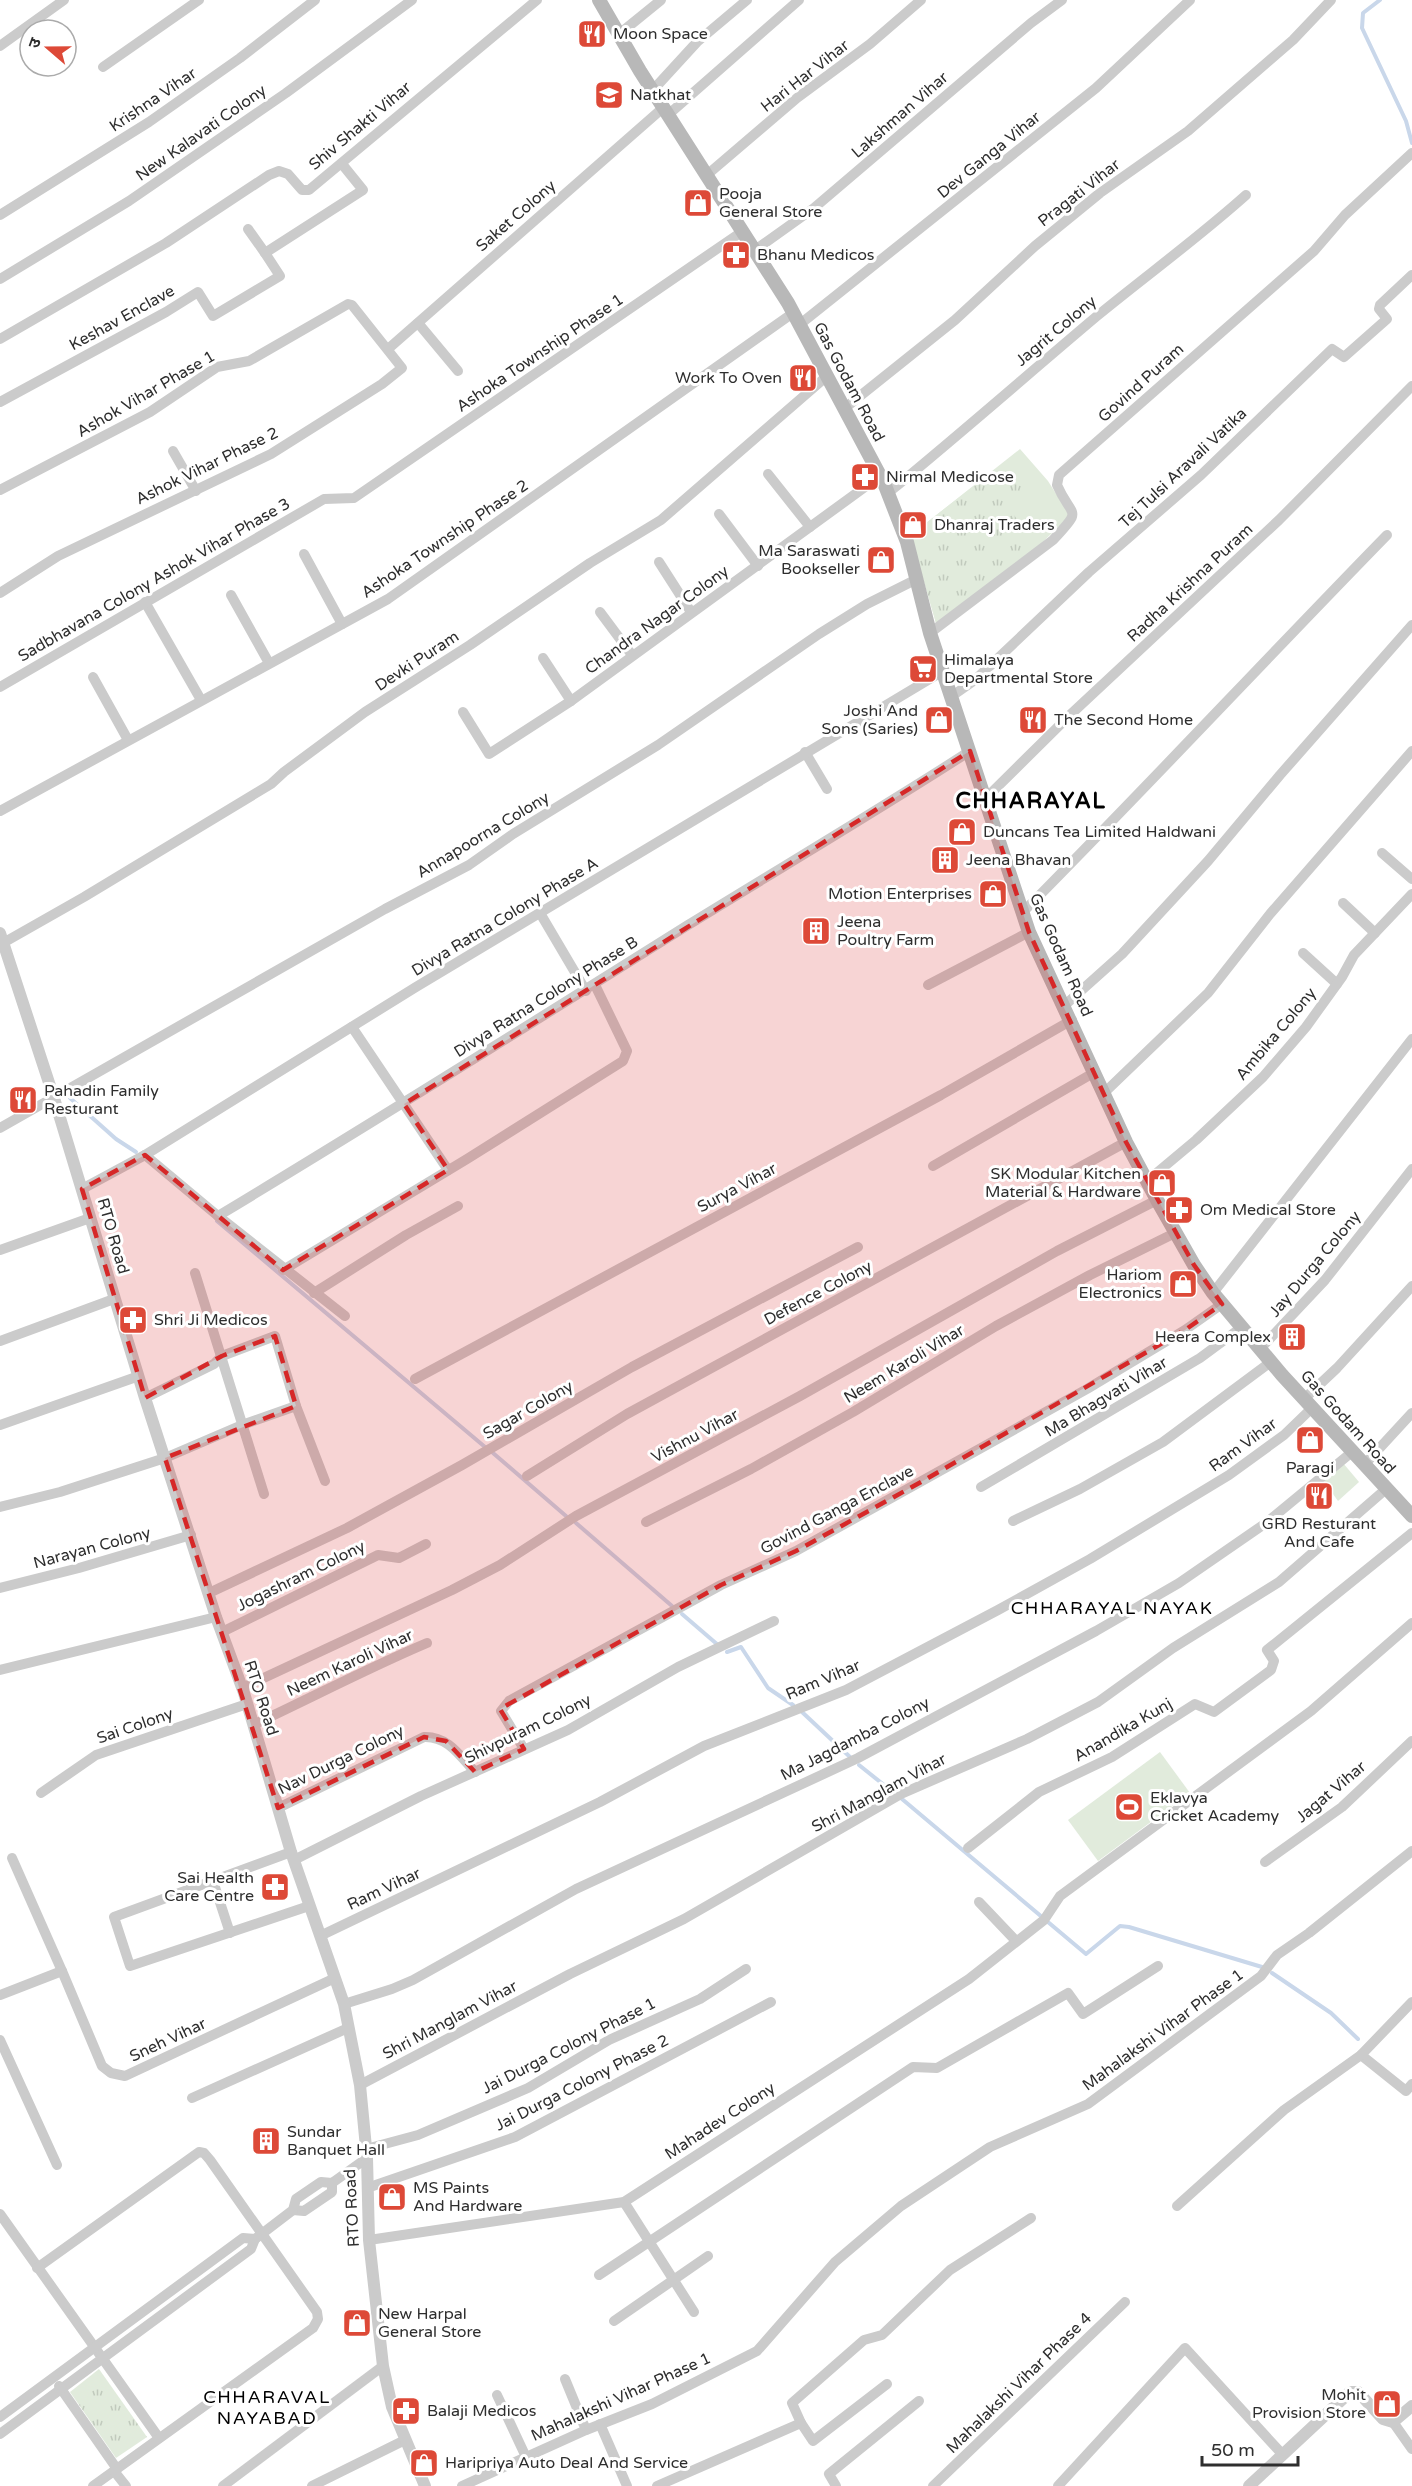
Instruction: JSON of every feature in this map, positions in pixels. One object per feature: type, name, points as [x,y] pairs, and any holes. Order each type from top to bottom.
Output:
[{"type":"main road","name":"Gas Godam Road","points":[[599,0],[618,35],[708,174],[796,319],[888,493],[907,542],[930,633],[1029,932],[1072,1020],[1126,1142],[1194,1265],[1218,1298],[1308,1404],[1412,1516]]},
{"type":"street","points":[[0,46],[64,0]]},
{"type":"street","points":[[103,67],[199,0]]},
{"type":"street","name":"Krishna Vihar","points":[[0,215],[174,104],[240,58],[315,0]]},
{"type":"street","name":"New Kalavati Colony","points":[[0,279],[129,201],[286,93],[412,0]]},
{"type":"street","name":"Shiv Shakti Vihar","points":[[0,339],[166,243],[279,171],[288,174],[302,190],[309,190],[537,0]]},
{"type":"street","points":[[618,35],[661,0]]},
{"type":"street","points":[[653,90],[697,42],[747,0]]},
{"type":"street","name":"Saket Colony","points":[[388,349],[799,0]]},
{"type":"street","name":"Hari Har Vihar","points":[[708,174],[797,98],[870,45],[921,0]]},
{"type":"street","name":"Lakshman Vihar","points":[[755,250],[814,208],[1030,22],[1062,0]]},
{"type":"street","name":"Dev Ganga Vihar","points":[[796,319],[1096,88],[1190,0]]},
{"type":"street","name":"Pragati Vihar","points":[[845,408],[955,320],[1035,246],[1092,200],[1188,131],[1293,40],[1331,0]]},
{"type":"street","name":"Govind Puram","points":[[930,633],[1046,546],[1069,523],[1074,516],[1073,511],[1057,485],[1059,475],[1314,251],[1345,215],[1412,153]]},
{"type":"street","points":[[248,229],[265,253],[362,192],[363,189],[342,164]]},
{"type":"street","name":"Jagrit Colony","points":[[888,493],[1149,273],[1207,230],[1246,195]]},
{"type":"street","name":"Ashoka Township Phase 1","points":[[324,499],[354,498],[743,231]]},
{"type":"street","name":"Keshav Enclave","points":[[0,402],[166,312],[198,292],[213,316],[280,276],[265,253]]},
{"type":"street","name":"Tej Tulsi Aravali Vatika","points":[[952,696],[975,680],[1089,573],[1201,476],[1332,349],[1344,357],[1387,319],[1379,309],[1380,305],[1412,275]]},
{"type":"street","name":"Ashok Vihar Phase 1","points":[[0,490],[150,412],[218,367],[249,361],[348,304],[352,305],[388,349]]},
{"type":"street","name":"Ashoka Township Phase 2","points":[[0,811],[388,599],[796,319]]},
{"type":"street","points":[[418,323],[458,371]]},
{"type":"street","name":"Ashok Vihar Phase 2","points":[[0,593],[58,556],[271,454],[382,384],[402,368],[388,349]]},
{"type":"street","name":"Devki Puram","points":[[1,936],[84,897],[271,784],[284,771],[365,712],[470,645],[590,563],[661,520],[827,376]]},
{"type":"street","name":"Radha Krishna Puram","points":[[986,799],[1070,715],[1279,520],[1412,386]]},
{"type":"street","points":[[174,451],[196,490]]},
{"type":"street","points":[[768,474],[810,527]]},
{"type":"street","name":"Chandra Nagar Colony","points":[[463,712],[489,754],[571,701],[880,476]]},
{"type":"street","name":"Sadbhavana Colony Ashok Vihar Phase 3","points":[[0,687],[324,499]]},
{"type":"street","points":[[719,514],[758,566]]},
{"type":"street","points":[[1023,912],[1387,536]]},
{"type":"street","points":[[304,554],[342,624]]},
{"type":"street","points":[[659,562],[691,612]]},
{"type":"street","name":"Annapoorna Colony","points":[[0,1128],[225,999],[469,865],[513,834],[658,745],[819,634],[867,604],[917,579]]},
{"type":"street","points":[[231,595],[269,663]]},
{"type":"street","points":[[146,602],[201,700]]},
{"type":"street","points":[[600,612],[632,655]]},
{"type":"street","points":[[1065,1005],[1122,954],[1208,861],[1412,625]]},
{"type":"street","points":[[543,658],[571,701]]},
{"type":"street","name":"Divya Ratna Colony Phase A","points":[[82,1189],[145,1155],[805,752],[943,671]]},
{"type":"street","points":[[93,677],[128,740]]},
{"type":"street","name":"Divya Ratna Colony Phase B","points":[[218,1216],[404,1104],[731,899],[849,829],[970,751]]},
{"type":"street","points":[[1104,1093],[1208,993],[1270,914],[1412,751]]},
{"type":"street","points":[[805,752],[827,789]]},
{"type":"street","points":[[1382,853],[1412,879]]},
{"type":"street","name":"Ambika Colony","points":[[1147,1181],[1196,1140],[1263,1077],[1306,1027],[1337,984],[1354,955],[1412,894]]},
{"type":"street","points":[[1343,903],[1375,933]]},
{"type":"street","points":[[283,1269],[448,1170],[627,1057],[622,1040],[540,913]]},
{"type":"street","points":[[928,985],[1029,932]]},
{"type":"street","name":"RTO Road","points":[[1,936],[216,1617],[242,1688],[309,1906],[344,2004],[360,2085],[366,2153],[369,2240],[383,2366],[392,2407],[425,2486]]},
{"type":"street","points":[[1303,953],[1337,984]]},
{"type":"street","name":"Surya Vihar","points":[[415,1378],[941,1095],[1072,1020]]},
{"type":"street","points":[[352,1027],[448,1170]]},
{"type":"street","points":[[1218,1298],[1412,1039]]},
{"type":"street","points":[[933,1166],[1095,1072]]},
{"type":"street","name":"Defence Colony","points":[[527,1476],[627,1414],[1126,1142]]},
{"type":"street","points":[[145,1155],[283,1269],[345,1316]]},
{"type":"street","name":"Jay Durga Colony","points":[[1261,1348],[1325,1280],[1412,1169]]},
{"type":"street","name":"Vishnu Vihar","points":[[242,1688],[452,1590],[500,1565],[576,1516],[800,1396],[1057,1251],[1158,1200]]},
{"type":"street","points":[[314,1293],[406,1235],[458,1206]]},
{"type":"street","points":[[0,1250],[90,1218]]},
{"type":"street","name":"Neem Karoli Vihar","points":[[646,1522],[853,1412],[996,1326],[1090,1275],[1177,1232]]},
{"type":"street","name":"Sagar Colony","points":[[209,1593],[347,1528],[632,1367],[858,1247]]},
{"type":"street","points":[[195,1273],[264,1494]]},
{"type":"street","name":"Ram Vihar","points":[[320,1936],[600,1802],[704,1746],[846,1689],[1090,1559],[1229,1476],[1284,1435],[1337,1368],[1412,1286]]},
{"type":"street","name":"Govind Ganga Enclave","points":[[524,1749],[501,1711],[509,1701],[721,1585],[796,1551],[1096,1383],[1185,1330],[1218,1298]]},
{"type":"street","points":[[0,1341],[114,1299]]},
{"type":"street","name":"Ma Bhagvati Vihar","points":[[981,1486],[1200,1358],[1242,1327]]},
{"type":"street","points":[[146,1398],[214,1364],[222,1356],[275,1336],[296,1406],[324,1481]]},
{"type":"street","points":[[1013,1521],[1080,1489],[1163,1442],[1272,1361]]},
{"type":"street","points":[[0,1425],[139,1376]]},
{"type":"street","points":[[0,1507],[60,1492],[165,1458],[242,1425],[296,1406]]},
{"type":"street","points":[[1364,1465],[1412,1413]]},
{"type":"street","name":"Ma Jagdamba Colony","points":[[344,2004],[392,1989],[412,1980],[576,1889],[858,1758],[1096,1631],[1179,1583],[1266,1523],[1352,1452]]},
{"type":"street","name":"Shri Manglam Vihar","points":[[360,2085],[570,1974],[684,1919],[901,1794],[1027,1739],[1098,1702],[1173,1648],[1279,1582],[1386,1489]]},
{"type":"street","name":"Anandika Kunj","points":[[968,1848],[1039,1792],[1112,1757],[1195,1704],[1214,1712],[1271,1670],[1274,1661],[1268,1650],[1412,1533]]},
{"type":"street","name":"Narayan Colony","points":[[0,1588],[79,1568],[191,1535]]},
{"type":"street","name":"Jogashram Colony","points":[[222,1632],[378,1555],[399,1558],[426,1544]]},
{"type":"street","points":[[0,1670],[216,1617]]},
{"type":"street","name":"Shivpuram Colony","points":[[230,1933],[130,1966],[114,1917],[213,1881],[293,1856],[568,1730],[678,1667],[774,1622]]},
{"type":"street","name":"Mahadev Colony","points":[[369,2240],[624,2202],[969,1979],[1044,1920],[1059,1896],[1311,1711],[1412,1623]]},
{"type":"street","name":"Neem Karoli Vihar","points":[[253,1725],[326,1691],[370,1667],[427,1643]]},
{"type":"street","name":"Sai Colony","points":[[41,1793],[96,1755],[247,1704]]},
{"type":"street","name":"Nav Durga Colony","points":[[278,1808],[424,1737],[446,1741],[475,1772]]},
{"type":"street","name":"Jagat Vihar","points":[[1265,1862],[1342,1807],[1412,1741]]},
{"type":"street","name":"Mahalakshi Vihar Phase 1","points":[[462,2486],[586,2430],[652,2404],[757,2350],[835,2262],[902,2206],[990,2147],[1088,2104],[1261,1976],[1277,1955],[1309,1933],[1412,1851]]},
{"type":"street","name":"Sneh Vihar","points":[[12,1858],[102,2066],[111,2073],[125,2076],[335,1978]]},
{"type":"street","points":[[213,1881],[230,1933],[309,1906]]},
{"type":"street","points":[[979,1902],[1016,1941]]},
{"type":"street","points":[[600,2275],[913,2067],[937,2068],[1068,1993],[1083,2014],[1158,1966]]},
{"type":"street","name":"Jai Durga Colony Phase 1","points":[[366,2153],[528,2088],[609,2040],[700,1999],[746,1969]]},
{"type":"street","points":[[0,1995],[62,1971]]},
{"type":"street","name":"Jai Durga Colony Phase 2","points":[[367,2188],[515,2137],[771,2002]]},
{"type":"street","points":[[1177,2206],[1284,2110],[1361,2055],[1412,2002]]},
{"type":"street","points":[[192,2098],[348,2028]]},
{"type":"street","points":[[0,2040],[57,2165]]},
{"type":"street","points":[[1361,2055],[1406,2091],[1412,2084]]},
{"type":"street","points":[[37,2268],[199,2152],[204,2153],[210,2160],[258,2236],[317,2312],[318,2319],[312,2328],[93,2486]]},
{"type":"street","points":[[293,2210],[304,2211],[332,2192],[332,2183],[366,2153]]},
{"type":"street","points":[[0,2434],[251,2249],[258,2236],[293,2210],[296,2199],[321,2181],[332,2183]]},
{"type":"street","points":[[310,2189],[319,2201]]},
{"type":"street","points":[[624,2202],[651,2241],[694,2312]]},
{"type":"street","points":[[0,2214],[159,2438]]},
{"type":"street","points":[[887,2384],[813,2441],[792,2403],[864,2340],[882,2335],[951,2270],[1030,2218]]},
{"type":"street","points":[[0,2417],[243,2238],[258,2236]]},
{"type":"street","points":[[614,2321],[708,2256]]},
{"type":"street","name":"Mahalakshi Vihar Phase 4","points":[[933,2486],[1125,2302]]},
{"type":"street","points":[[1058,2486],[1185,2348],[1283,2455]]},
{"type":"street","points":[[223,2486],[383,2366]]},
{"type":"street","points":[[53,2378],[126,2486]]},
{"type":"street","points":[[565,2379],[586,2430]]},
{"type":"street","points":[[1249,2486],[1350,2392],[1358,2392],[1383,2419],[1393,2422],[1412,2449]]},
{"type":"street","points":[[497,2395],[526,2457]]},
{"type":"street","points":[[836,2486],[829,2474],[919,2401]]},
{"type":"street","points":[[1393,2422],[1412,2406]]},
{"type":"street","points":[[657,2486],[801,2423]]},
{"type":"street","points":[[600,2424],[627,2486]]},
{"type":"street","points":[[312,2486],[405,2440]]},
{"type":"highlighted area","points":[[970,751],[1029,932],[1126,1142],[1194,1265],[1222,1304],[1185,1330],[921,1482],[796,1551],[721,1585],[500,1709],[524,1749],[475,1772],[446,1741],[424,1737],[278,1808],[165,1458],[296,1406],[275,1336],[222,1356],[145,1398],[82,1189],[145,1155],[283,1270],[448,1170],[404,1104]]},
{"type":"green space","points":[[1020,449],[1048,481],[1070,516],[1031,553],[936,623],[911,535]]},
{"type":"green space","points":[[1013,470],[1034,494],[1012,512],[1030,538],[1031,553],[936,623],[914,547],[933,535],[926,523],[988,475],[995,485]]},
{"type":"green space","points":[[1343,1463],[1359,1482],[1338,1501],[1323,1480]]},
{"type":"green space","name":"Eklavya Cricket Academy","points":[[1160,1752],[1190,1793],[1098,1861],[1068,1820]]},
{"type":"green space","points":[[99,2369],[147,2437],[116,2458],[70,2392]]},
{"type":"waterway","points":[[1380,0],[1363,13],[1362,28],[1406,121],[1412,143]]},
{"type":"waterway","points":[[70,1098],[116,1139],[136,1152]]},
{"type":"waterway","points":[[217,1221],[485,1447]]},
{"type":"waterway","points":[[493,1453],[566,1516]]},
{"type":"waterway","points":[[576,1523],[672,1606]]},
{"type":"waterway","points":[[682,1614],[718,1645]]},
{"type":"waterway","points":[[727,1652],[741,1647],[768,1688],[793,1705]]},
{"type":"waterway","points":[[802,1712],[850,1757]]},
{"type":"waterway","points":[[859,1765],[894,1793]]},
{"type":"waterway","points":[[902,1799],[1086,1954],[1120,1926],[1262,1967]]},
{"type":"waterway","points":[[1272,1973],[1331,2013],[1358,2039]]},
{"type":"place","name":"Moon Space","points":[[592,34]]},
{"type":"place","name":"Natkhat","points":[[609,95]]},
{"type":"place","name":"Pooja General Store","points":[[698,203]]},
{"type":"place","name":"Bhanu Medicos","points":[[736,255]]},
{"type":"place","name":"Work To Oven","points":[[803,378]]},
{"type":"place","name":"Nirmal Medicose","points":[[865,477]]},
{"type":"place","name":"Dhanraj Traders","points":[[913,525]]},
{"type":"place","name":"Ma Saraswati Bookseller","points":[[881,560]]},
{"type":"place","name":"Himalaya Departmental Store","points":[[923,669]]},
{"type":"place","name":"Joshi And Sons (Saries)","points":[[939,720]]},
{"type":"place","name":"The Second Home","points":[[1033,720]]},
{"type":"place","name":"Duncans Tea Limited Haldwani","points":[[962,832]]},
{"type":"place","name":"Jeena Bhavan","points":[[945,860]]},
{"type":"place","name":"Motion Enterprises","points":[[993,894]]},
{"type":"place","name":"Jeena Poultry Farm","points":[[816,931]]},
{"type":"place","name":"Pahadin Family Resturant","points":[[23,1100]]},
{"type":"place","name":"SK Modular Kitchen Material & Hardware","points":[[1162,1183]]},
{"type":"place","name":"Om Medical Store","points":[[1179,1210]]},
{"type":"place","name":"Hariom Electronics","points":[[1183,1284]]},
{"type":"place","name":"Shri Ji Medicos","points":[[133,1320]]},
{"type":"place","name":"Heera Complex","points":[[1292,1337]]},
{"type":"place","name":"Paragi","points":[[1310,1440]]},
{"type":"place","name":"GRD Resturant And Cafe","points":[[1319,1496]]},
{"type":"place","name":"Eklavya Cricket Academy","points":[[1129,1807]]},
{"type":"place","name":"Sai Health Care Centre","points":[[275,1887]]},
{"type":"place","name":"Sundar Banquet Hall","points":[[266,2141]]},
{"type":"place","name":"MS Paints And Hardware","points":[[392,2197]]},
{"type":"place","name":"New Harpal General Store","points":[[357,2323]]},
{"type":"place","name":"Mohit Provision Store","points":[[1387,2404]]},
{"type":"place","name":"Balaji Medicos","points":[[406,2411]]},
{"type":"place","name":"Haripriya Auto Deal And Service","points":[[424,2463]]},
{"type":"district","name":"CHHARAYAL","points":[[1031,801]]},
{"type":"district","name":"CHHARAYAL NAYAK","points":[[1112,1608]]},
{"type":"district","name":"CHHARAVAL NAYABAD","points":[[267,2407]]}]
